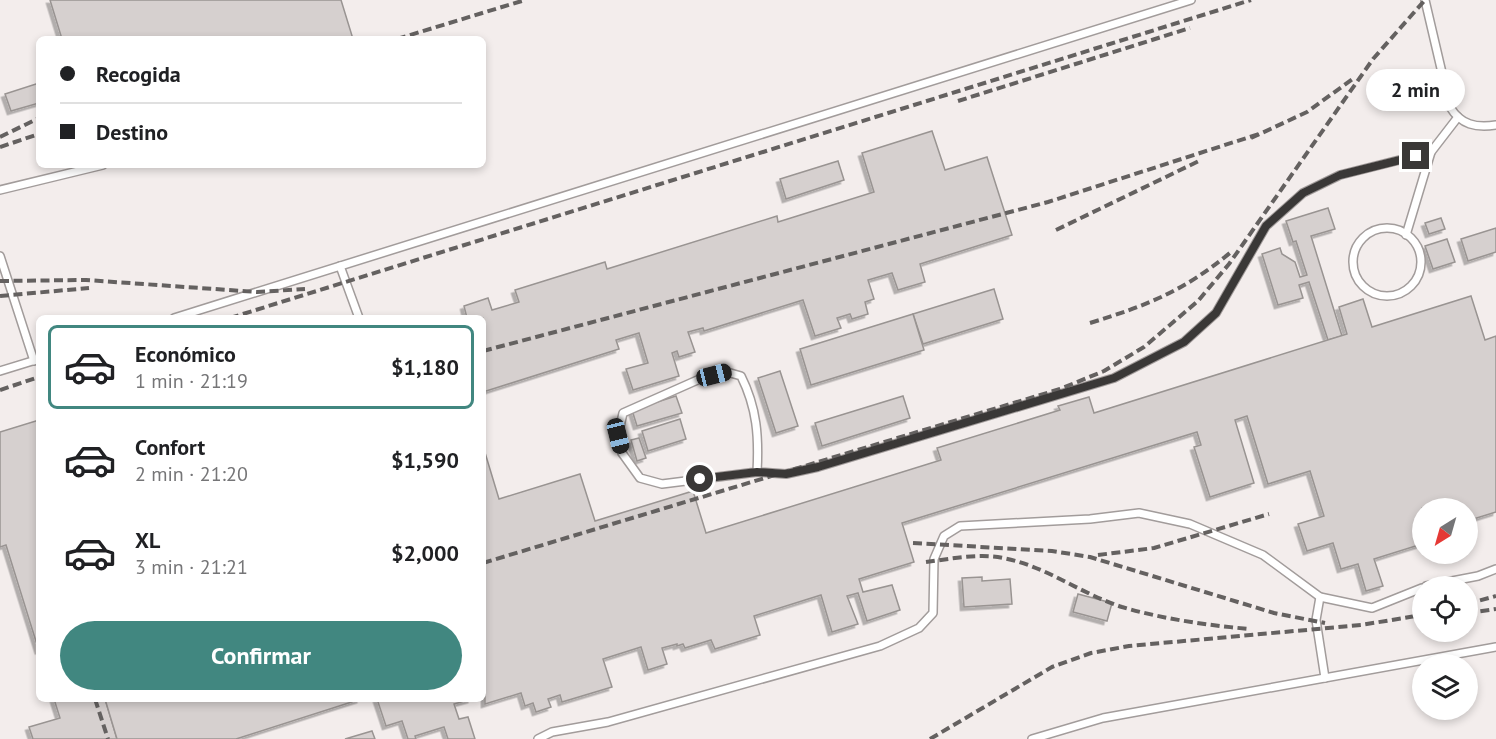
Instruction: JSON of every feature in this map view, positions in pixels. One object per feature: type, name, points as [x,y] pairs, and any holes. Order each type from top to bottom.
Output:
[{"type":"lane","points":[[184,315],[1191,0]]},
{"type":"lane","points":[[1425,0],[1448,101],[1458,117],[1469,125],[1496,125]]},
{"type":"lane","points":[[1406,235],[1431,152],[1458,117]]},
{"type":"lane","points":[[757,472],[759,435],[751,396],[741,376],[727,372],[702,378],[623,413],[618,436],[622,453],[640,478],[662,484],[757,472],[786,474],[818,467],[1114,378],[1184,342],[1216,313],[1266,226],[1303,193],[1340,175],[1431,152]]},
{"type":"lane","points":[[0,190],[91,168]]},
{"type":"lane","points":[[1383,229],[1395,230],[1406,235],[1415,244],[1420,255],[1420,268],[1416,280],[1396,295],[1384,296],[1372,293],[1355,275],[1353,263],[1355,250],[1361,240],[1371,232],[1383,229]]},
{"type":"lane","points":[[0,256],[36,360],[0,371]]},
{"type":"lane","points":[[340,266],[358,315]]},
{"type":"lane","points":[[538,739],[552,732],[608,722],[880,646],[919,628],[933,613],[934,559],[944,536],[960,526],[1090,519],[1139,513],[1190,524],[1263,555],[1320,597],[1372,608],[1412,592]]},
{"type":"lane","points":[[1478,576],[1496,569]]},
{"type":"lane","points":[[1320,597],[1316,620],[1325,678]]},
{"type":"lane","points":[[1032,739],[1103,718],[1496,647]]},
{"type":"building","points":[[50,0],[341,0],[352,36],[61,36]]},
{"type":"building","points":[[36,84],[36,104],[11,111],[5,94]]},
{"type":"building","points":[[932,131],[945,170],[987,157],[1012,235],[920,264],[925,282],[898,290],[892,273],[868,280],[874,299],[865,302],[868,314],[852,319],[850,314],[837,318],[841,328],[815,336],[803,300],[704,331],[703,328],[688,332],[695,352],[679,357],[677,351],[672,353],[679,376],[633,390],[626,369],[648,363],[639,333],[616,340],[619,349],[486,391],[486,315],[466,315],[464,306],[488,298],[492,310],[519,302],[515,290],[605,262],[607,269],[777,216],[778,222],[874,192],[862,153]]},
{"type":"building","points":[[838,161],[844,180],[786,199],[780,179]]},
{"type":"building","points":[[1328,208],[1335,229],[1311,236],[1342,336],[1328,340],[1309,282],[1299,285],[1303,298],[1278,305],[1262,254],[1280,248],[1282,254],[1295,262],[1300,277],[1307,275],[1296,241],[1293,242],[1286,221]]},
{"type":"building","points":[[1441,218],[1445,229],[1429,234],[1425,223]]},
{"type":"building","points":[[1496,228],[1496,252],[1468,261],[1461,239]]},
{"type":"building","points":[[1447,239],[1455,262],[1433,269],[1425,246]]},
{"type":"building","points":[[994,289],[1003,319],[923,344],[913,314]]},
{"type":"building","points":[[1471,296],[1485,340],[1496,336],[1496,512],[1478,518],[1478,498],[1412,498],[1412,547],[1374,559],[1383,586],[1366,591],[1358,564],[1341,569],[1333,543],[1307,551],[1298,524],[1324,516],[1310,471],[1268,484],[1247,416],[1235,420],[1254,483],[1210,497],[1194,447],[1201,445],[1197,432],[902,523],[914,562],[859,579],[863,592],[892,585],[900,610],[867,621],[858,593],[847,596],[858,624],[832,632],[821,595],[754,616],[760,635],[715,649],[711,640],[685,648],[683,644],[677,646],[677,644],[662,648],[667,664],[648,670],[641,647],[603,659],[612,687],[562,702],[560,695],[548,699],[551,707],[536,712],[533,703],[525,706],[521,693],[485,704],[486,456],[499,499],[580,474],[595,521],[693,491],[706,533],[941,460],[937,448],[1060,410],[1058,406],[1089,397],[1094,413],[1347,334],[1339,307],[1363,299],[1372,327]]},
{"type":"building","points":[[913,314],[924,350],[811,385],[800,349]]},
{"type":"building","points":[[780,371],[798,426],[776,433],[758,378]]},
{"type":"building","points":[[676,396],[682,413],[637,426],[632,410]]},
{"type":"building","points":[[903,396],[910,418],[822,446],[815,423]]},
{"type":"building","points":[[680,419],[686,439],[648,451],[642,431]]},
{"type":"building","points":[[36,421],[36,641],[6,545],[0,547],[0,432]]},
{"type":"building","points":[[639,438],[646,458],[637,461],[631,440]]},
{"type":"building","points":[[982,577],[982,581],[1010,579],[1012,604],[964,607],[962,578]]},
{"type":"building","points":[[1078,594],[1112,603],[1107,621],[1073,612]]},
{"type":"building","points":[[55,702],[106,702],[117,739],[33,739],[29,727],[60,718]]},
{"type":"building","points":[[106,702],[352,702],[236,739],[117,739]]},
{"type":"building","points":[[378,702],[461,702],[454,704],[459,719],[468,717],[475,739],[448,739],[444,727],[415,736],[416,739],[408,739],[402,721],[386,726]]},
{"type":"building","points":[[372,731],[375,739],[345,739]]},
{"type":"railway","points":[[407,36],[525,0]]},
{"type":"railway","points":[[240,315],[1251,0]]},
{"type":"railway","points":[[486,562],[1060,389],[1104,371],[1144,347],[1198,301],[1229,264],[1373,59],[1425,0]]},
{"type":"railway","points":[[958,101],[1190,28]]},
{"type":"railway","points":[[1251,138],[1307,112],[1354,78]]},
{"type":"railway","points":[[0,137],[36,119]]},
{"type":"railway","points":[[486,350],[1048,202],[1259,134]]},
{"type":"railway","points":[[0,147],[36,135]]},
{"type":"railway","points":[[1056,230],[1201,160]]},
{"type":"railway","points":[[1090,323],[1148,303],[1181,287],[1231,252]]},
{"type":"railway","points":[[0,281],[86,280],[257,292],[305,289]]},
{"type":"railway","points":[[0,296],[89,288]]},
{"type":"railway","points":[[0,390],[36,378]]},
{"type":"railway","points":[[1098,555],[1154,548],[1269,514]]},
{"type":"railway","points":[[913,543],[1052,551],[1090,557],[1274,613],[1325,623]]},
{"type":"railway","points":[[926,562],[974,556],[1003,558],[1034,567],[1122,607],[1185,621],[1249,629]]},
{"type":"railway","points":[[1478,601],[1496,596]]},
{"type":"railway","points":[[1478,611],[1496,609]]},
{"type":"railway","points":[[930,739],[1052,667],[1091,653],[1129,646],[1361,625],[1412,617]]},
{"type":"railway","points":[[96,702],[108,739]]},
{"type":"route","points":[[700,479],[757,472],[786,474],[818,467],[1114,378],[1184,342],[1216,313],[1266,226],[1303,193],[1340,175],[1416,156]]}]
